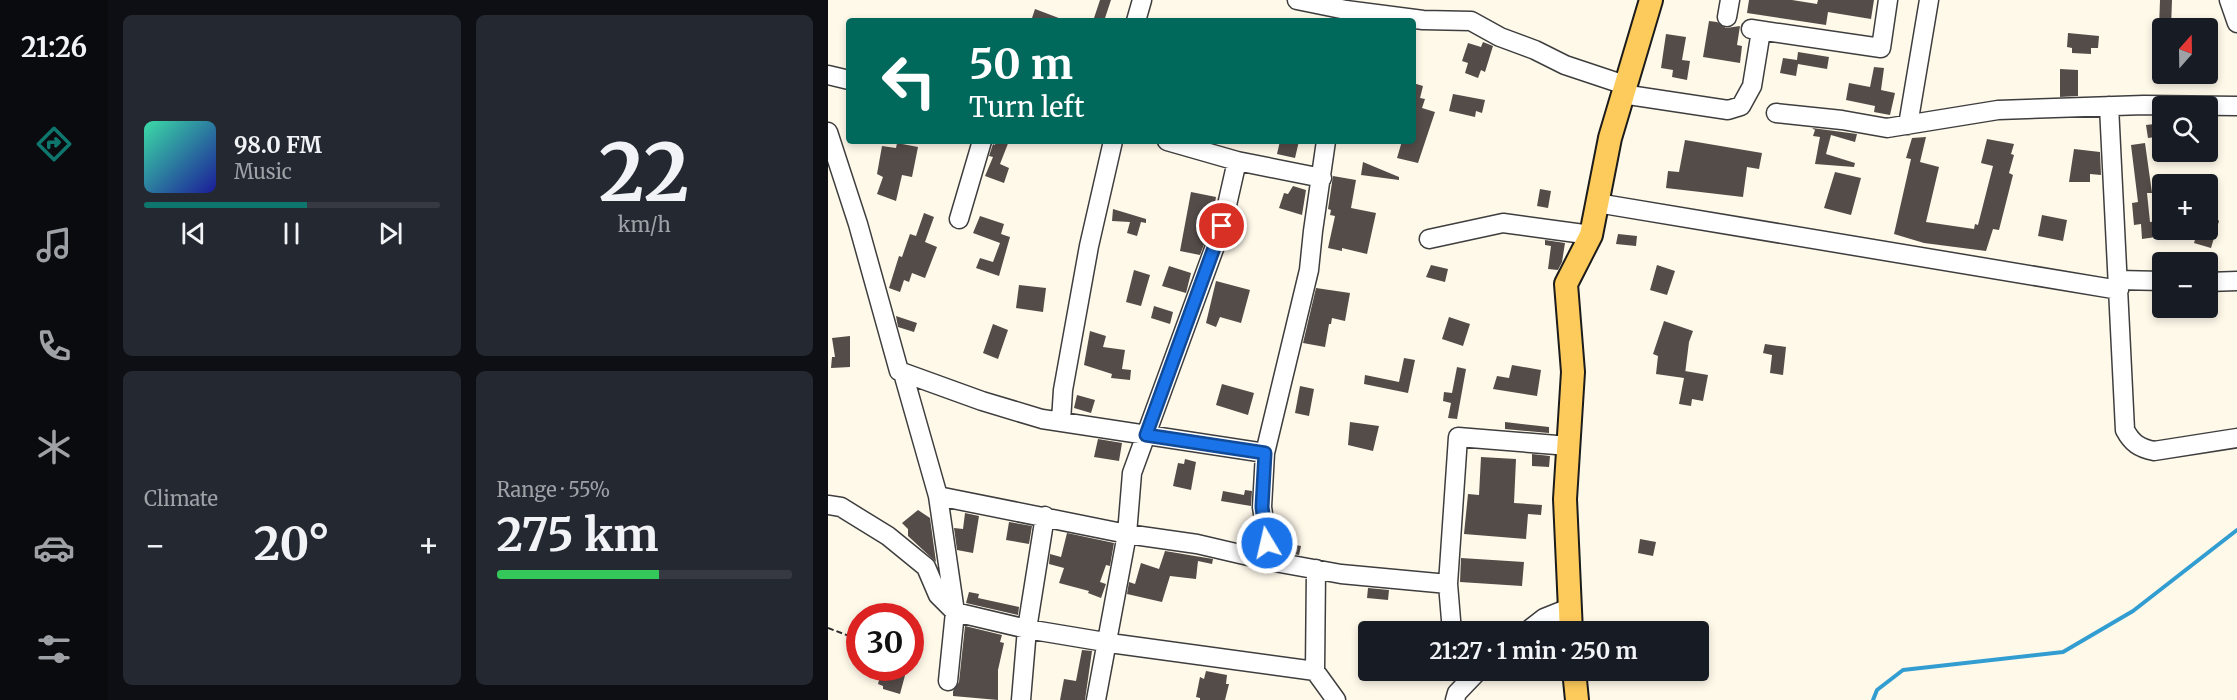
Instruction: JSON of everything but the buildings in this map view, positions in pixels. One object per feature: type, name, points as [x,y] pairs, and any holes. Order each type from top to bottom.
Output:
[{"type":"main road","points":[[1570,621],[1565,499],[1573,372],[1566,284],[1591,235],[1610,138],[1652,0]]},
{"type":"main road","points":[[1575,681],[1577,700]]},
{"type":"street","points":[[1137,18],[1142,0]]},
{"type":"street","points":[[1297,0],[1346,10],[1408,18]]},
{"type":"street","points":[[1416,19],[1471,21],[1500,37],[1535,50],[1624,90],[1728,110],[1741,106],[1752,86],[1755,30],[1881,48],[1888,0]]},
{"type":"street","points":[[1908,126],[1929,0]]},
{"type":"street","points":[[2229,0],[2237,23]]},
{"type":"street","points":[[828,75],[846,79]]},
{"type":"street","points":[[2109,106],[2125,430],[2131,441],[2154,452],[2237,438]]},
{"type":"street","points":[[1776,113],[1842,120],[1887,129],[1998,110],[2109,106],[2237,106]]},
{"type":"street","points":[[828,132],[858,224],[899,371],[982,401],[1042,419],[1265,453]]},
{"type":"street","points":[[959,219],[981,144]]},
{"type":"street","points":[[1061,421],[1063,390],[1089,246],[1112,144]]},
{"type":"street","points":[[1178,144],[1237,161],[1322,178]]},
{"type":"street","points":[[1269,561],[1262,507],[1265,453],[1302,304],[1326,144]]},
{"type":"street","points":[[1096,700],[1127,534],[1132,472],[1222,226],[1237,161]]},
{"type":"street","points":[[1597,203],[2119,285],[2152,282]]},
{"type":"street","points":[[1429,239],[1503,223],[1591,235]]},
{"type":"street","points":[[2218,282],[2237,282]]},
{"type":"street","points":[[903,373],[938,496],[955,612],[948,681]]},
{"type":"street","points":[[1451,621],[1448,584],[1458,437],[1569,447]]},
{"type":"street","points":[[938,496],[1127,534],[1197,544],[1269,561],[1316,569],[1448,584]]},
{"type":"street","points":[[828,505],[841,507],[888,536],[926,567],[938,595],[955,612],[1027,629],[1106,642],[1315,671]]},
{"type":"street","points":[[1021,700],[1027,629],[1045,516]]},
{"type":"street","points":[[1316,569],[1315,671],[1336,700]]},
{"type":"street","points":[[1540,621],[1569,608]]},
{"type":"street","points":[[1455,681],[1456,696]]},
{"type":"street","points":[[1456,696],[1469,681]]},
{"type":"path","points":[[828,628],[846,635]]},
{"type":"waterway","points":[[1873,700],[1877,690],[1903,670],[2063,652],[2133,611],[2237,530]]},
{"type":"route","points":[[1222,226],[1146,435],[1265,453],[1262,507],[1267,543]]}]
